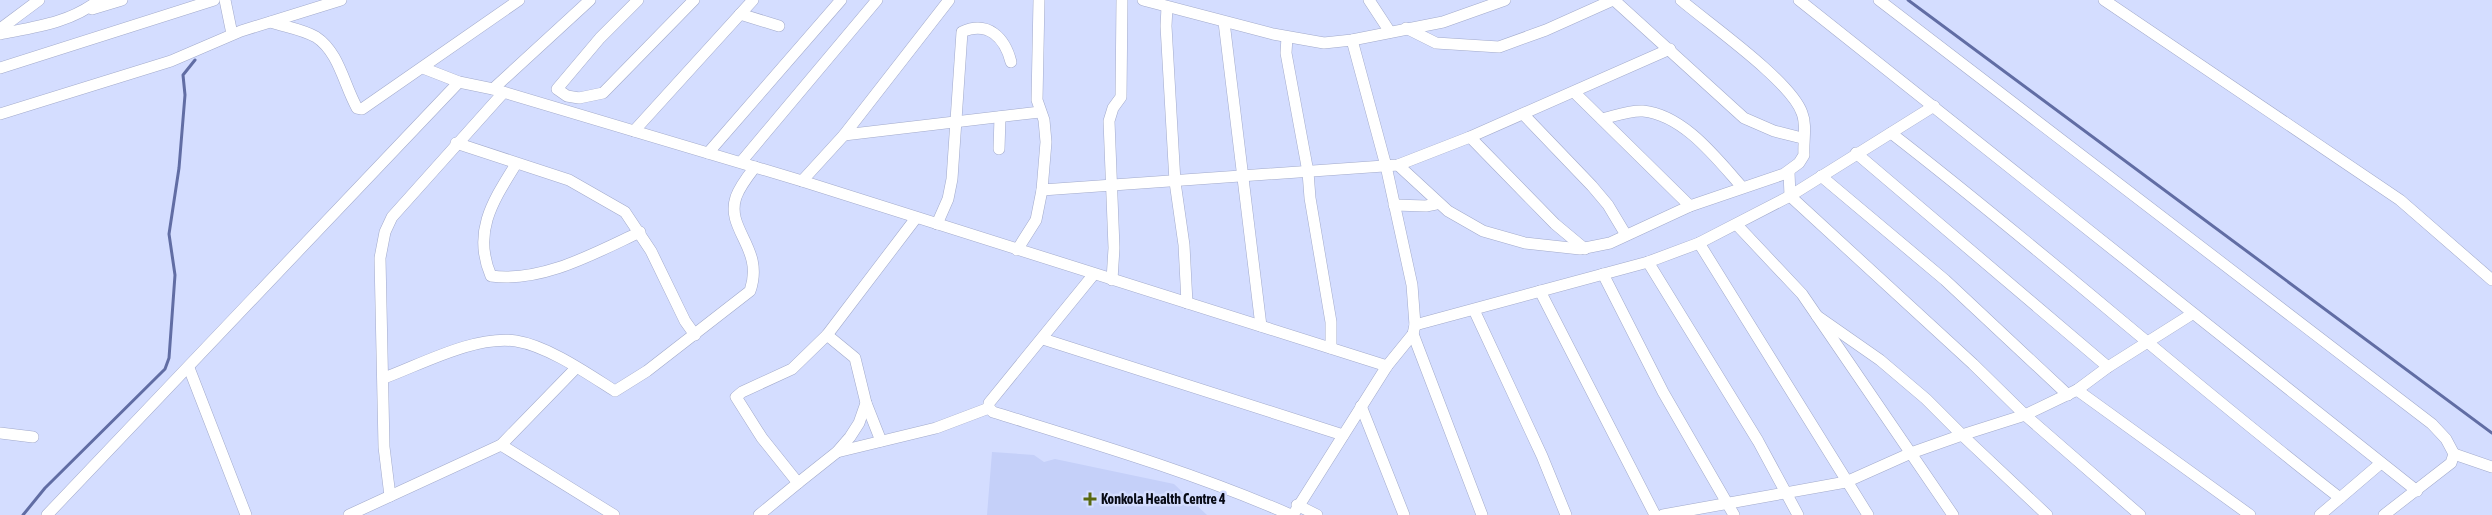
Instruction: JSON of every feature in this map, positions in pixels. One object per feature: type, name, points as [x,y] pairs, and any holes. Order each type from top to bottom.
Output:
[{"type":"street","points":[[0,29],[39,0]]},
{"type":"street","points":[[87,10],[99,0]]},
{"type":"street","points":[[0,34],[55,22],[122,0]]},
{"type":"street","points":[[0,68],[214,0]]},
{"type":"street","points":[[225,0],[232,34]]},
{"type":"street","points":[[0,114],[171,61],[232,34],[341,0]]},
{"type":"street","points":[[271,22],[316,37],[323,42],[331,53],[357,108],[362,109],[369,106],[519,0]]},
{"type":"street","points":[[390,496],[384,447],[380,258],[384,232],[392,217],[498,91],[590,0]]},
{"type":"street","points":[[638,0],[600,38],[560,84],[557,89],[562,94],[570,97],[592,98],[603,94],[694,0]]},
{"type":"street","points":[[634,131],[753,0]]},
{"type":"street","points":[[708,153],[841,0]]},
{"type":"street","points":[[741,162],[878,0]]},
{"type":"street","points":[[802,181],[844,135],[949,0]]},
{"type":"street","points":[[1016,250],[1036,220],[1042,190],[1046,142],[1044,120],[1036,100],[1039,0]]},
{"type":"street","points":[[1112,280],[1114,248],[1109,121],[1113,108],[1121,97],[1122,0]]},
{"type":"street","points":[[1143,0],[1167,8],[1287,37],[1324,43],[1352,40],[1458,18],[1505,0]]},
{"type":"street","points":[[1368,0],[1390,32]]},
{"type":"street","points":[[1406,28],[1436,43],[1498,47],[1546,30],[1614,0],[1744,118],[1761,126],[1802,138]]},
{"type":"street","points":[[1392,165],[1436,204],[1470,227],[1496,238],[1524,244],[1584,249],[1626,235],[1690,206],[1714,200],[1742,187],[1796,168],[1804,155],[1802,138],[1803,113],[1795,100],[1778,82],[1681,0]]},
{"type":"street","points":[[1798,0],[2417,491]]},
{"type":"street","points":[[1879,0],[2432,424],[2446,439],[2454,454],[2492,467]]},
{"type":"street","points":[[2104,0],[2400,200],[2492,280]]},
{"type":"street","points":[[1167,8],[1166,26],[1172,86],[1175,182],[1184,245],[1187,303]]},
{"type":"street","points":[[740,14],[779,26]]},
{"type":"street","points":[[1224,22],[1261,326]]},
{"type":"street","points":[[937,224],[948,199],[952,179],[957,122],[957,83],[962,32],[968,28],[978,28],[991,29],[998,33],[1008,48],[1011,62]]},
{"type":"street","points":[[1287,37],[1286,53],[1308,172],[1310,198],[1331,322],[1331,348]]},
{"type":"street","points":[[1352,40],[1392,165],[1394,206],[1412,285],[1414,330],[1482,515]]},
{"type":"street","points":[[1042,190],[1392,165],[1470,138],[1670,49]]},
{"type":"street","points":[[423,68],[459,82],[498,91],[741,162],[1387,366]]},
{"type":"street","points":[[47,515],[189,368],[459,82]]},
{"type":"street","points":[[1574,92],[1690,206]]},
{"type":"street","points":[[1294,512],[1387,366],[1414,330],[1474,310],[1648,262],[1700,243],[1790,196],[1934,106]]},
{"type":"street","points":[[1602,119],[1635,111],[1661,114],[1697,140],[1742,187]]},
{"type":"street","points":[[844,135],[1040,112]]},
{"type":"street","points":[[1523,114],[1592,186],[1608,205],[1626,235]]},
{"type":"street","points":[[1000,117],[1000,149]]},
{"type":"street","points":[[1891,133],[2024,238],[2147,342],[2340,498]]},
{"type":"street","points":[[1470,138],[1555,224],[1584,249]]},
{"type":"street","points":[[456,143],[569,180],[625,212],[640,232],[685,321],[695,335]]},
{"type":"street","points":[[1856,153],[2108,367]]},
{"type":"street","points":[[516,164],[490,208],[485,224],[483,243],[485,266],[492,276],[502,280],[530,274],[606,248],[640,232]]},
{"type":"street","points":[[384,378],[473,346],[497,340],[517,341],[575,368],[615,391],[647,371],[750,291],[755,280],[756,268],[734,211],[737,192],[755,167]]},
{"type":"street","points":[[1789,172],[1807,185]]},
{"type":"street","points":[[1789,172],[1790,196],[2025,415],[2140,515]]},
{"type":"street","points":[[1822,176],[2073,392],[2250,515]]},
{"type":"street","points":[[1394,206],[1426,206],[1436,204]]},
{"type":"street","points":[[798,484],[762,438],[736,397],[742,392],[792,369],[826,335],[916,218]]},
{"type":"street","points":[[1737,224],[1802,294],[1953,515]]},
{"type":"street","points":[[1700,243],[1868,515]]},
{"type":"street","points":[[1648,262],[1758,442],[1798,515]]},
{"type":"street","points":[[989,408],[989,403],[1094,274]]},
{"type":"street","points":[[1602,274],[1663,392],[1734,515]]},
{"type":"street","points":[[1540,291],[1655,515]]},
{"type":"street","points":[[1474,310],[1542,456],[1566,515]]},
{"type":"street","points":[[1663,515],[1846,482],[1911,453],[2025,415],[2073,392],[2108,367],[2192,314]]},
{"type":"street","points":[[1817,316],[1880,360],[1926,399],[2047,515]]},
{"type":"street","points":[[826,335],[855,358],[866,403],[881,441]]},
{"type":"street","points":[[1043,339],[1343,436]]},
{"type":"street","points":[[189,368],[246,515]]},
{"type":"street","points":[[349,515],[375,509],[390,496],[501,445],[575,368]]},
{"type":"street","points":[[759,515],[836,452],[858,423],[866,403]]},
{"type":"street","points":[[1361,406],[1404,515]]},
{"type":"street","points":[[836,452],[853,450],[881,441],[943,427],[989,408]]},
{"type":"street","points":[[989,408],[993,412],[1080,438],[1259,501],[1294,512],[1316,515]]},
{"type":"street","points":[[0,434],[33,437]]},
{"type":"street","points":[[501,445],[614,515]]},
{"type":"street","points":[[2384,515],[2444,471],[2451,463],[2454,454]]},
{"type":"street","points":[[2320,515],[2381,462]]},
{"type":"shaded area","name":"Konkola Health Centre 4","points":[[992,452],[1034,455],[1044,462],[1055,459],[1174,484],[1207,515],[987,515]]},
{"type":"waterway","points":[[1908,0],[2492,433]]},
{"type":"waterway","points":[[23,515],[45,488],[165,369],[169,358],[175,275],[169,234],[179,168],[185,95],[183,75],[195,60]]},
{"type":"place","name":"Konkola Health Centre 4","points":[[1090,499]]}]
